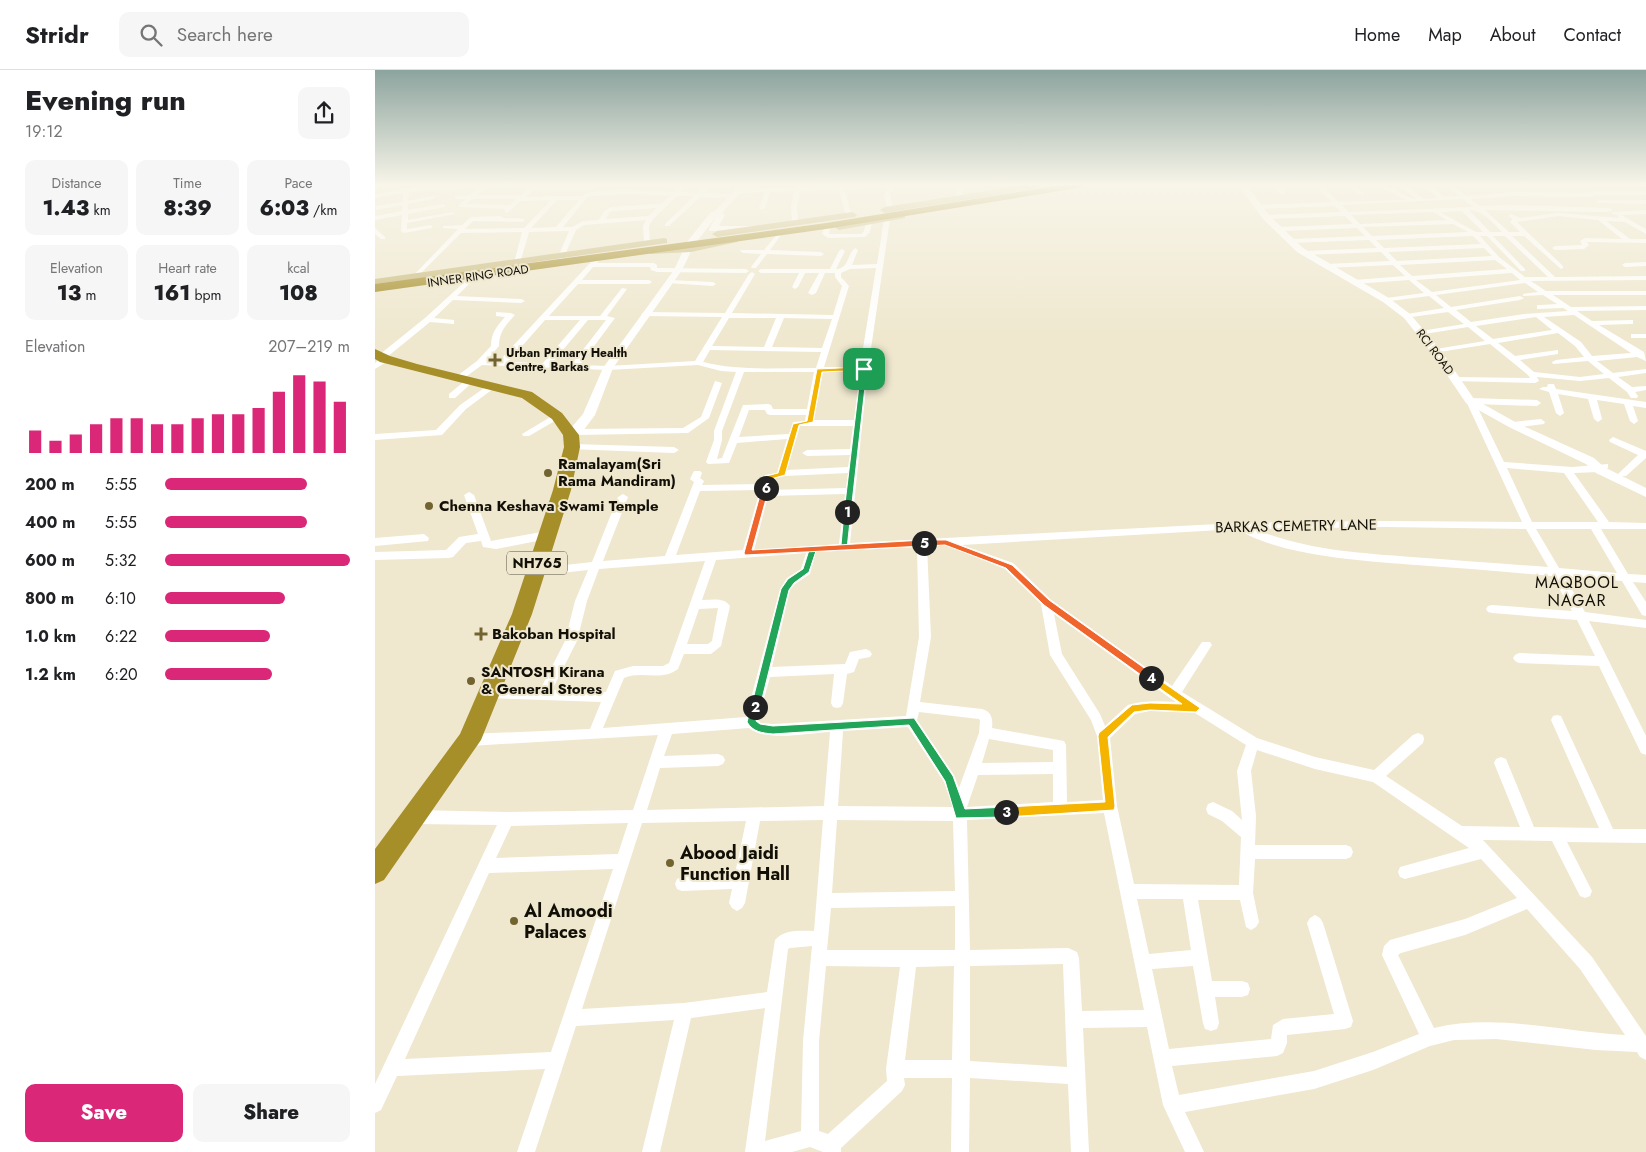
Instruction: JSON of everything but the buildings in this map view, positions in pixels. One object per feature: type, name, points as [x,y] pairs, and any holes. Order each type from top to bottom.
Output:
[{"type":"highway","points":[[375,286],[732,235]]},
{"type":"highway","points":[[375,286],[755,235]]},
{"type":"highway","points":[[379,359],[460,385],[493,386],[527,395],[557,416],[573,438]]},
{"type":"highway","name":"NH765","points":[[375,871],[469,740],[523,614],[534,572],[562,490],[573,438]]},
{"type":"main road","name":"INNER RING ROAD","points":[[375,286],[415,277],[700,235]]},
{"type":"main road","name":"INNER RING ROAD","points":[[375,286],[472,278],[593,263],[651,252],[687,250],[731,241],[774,235]]},
{"type":"street","points":[[415,277],[454,235]]},
{"type":"street","points":[[517,263],[525,235]]},
{"type":"street","points":[[561,257],[570,235]]},
{"type":"street","points":[[647,235],[647,243]]},
{"type":"street","points":[[698,363],[728,314],[751,270],[778,235]]},
{"type":"street","points":[[844,547],[864,369],[886,235]]},
{"type":"street","name":"RCI ROAD","points":[[1286,235],[1303,253],[1386,300],[1407,316],[1435,351],[1470,401],[1513,425],[1598,466],[1646,493]]},
{"type":"street","points":[[1367,235],[1409,278],[1532,374],[1535,380],[1455,379]]},
{"type":"street","points":[[1292,241],[1435,235]]},
{"type":"street","points":[[1476,235],[1511,271],[1591,324],[1644,356]]},
{"type":"street","points":[[1488,235],[1523,270]]},
{"type":"street","points":[[1507,235],[1554,279]]},
{"type":"street","points":[[1528,235],[1561,267]]},
{"type":"street","points":[[1623,235],[1646,248]]},
{"type":"street","points":[[573,438],[589,415],[608,368],[678,270],[695,236]]},
{"type":"street","points":[[1555,248],[1584,247],[1586,246],[1583,241],[1585,240],[1646,241]]},
{"type":"street","points":[[1303,253],[1489,249],[1505,252],[1524,252]]},
{"type":"street","points":[[823,271],[844,270],[848,266],[855,250]]},
{"type":"street","points":[[743,251],[765,252],[818,260]]},
{"type":"street","points":[[809,422],[819,370],[846,286],[835,271],[842,251]]},
{"type":"street","points":[[1327,266],[1497,258]]},
{"type":"street","points":[[818,260],[823,271]]},
{"type":"street","points":[[795,287],[803,271],[818,260]]},
{"type":"street","points":[[502,363],[593,263],[654,265],[654,270],[803,271]]},
{"type":"street","points":[[1625,265],[1646,264]]},
{"type":"street","points":[[848,266],[881,266]]},
{"type":"street","points":[[812,293],[823,271]]},
{"type":"street","points":[[1354,282],[1511,271]]},
{"type":"street","points":[[379,359],[428,320],[472,278]]},
{"type":"street","points":[[1597,278],[1646,318]]},
{"type":"street","points":[[1386,300],[1525,280],[1646,278]]},
{"type":"street","points":[[576,282],[649,282]]},
{"type":"street","points":[[669,282],[713,284]]},
{"type":"street","points":[[602,318],[624,289]]},
{"type":"street","points":[[1407,316],[1543,293],[1646,292]]},
{"type":"street","points":[[452,298],[521,301]]},
{"type":"street","points":[[603,298],[617,298]]},
{"type":"street","points":[[1540,307],[1568,309],[1646,308]]},
{"type":"street","points":[[598,309],[609,309]]},
{"type":"street","points":[[1421,333],[1524,316],[1539,316],[1568,309]]},
{"type":"street","points":[[460,385],[495,346],[495,338],[500,327],[511,315],[499,314]]},
{"type":"street","points":[[645,314],[837,317]]},
{"type":"street","points":[[767,349],[781,316]]},
{"type":"street","points":[[1539,316],[1577,344],[1590,359],[1630,390],[1642,405]]},
{"type":"street","points":[[544,318],[611,318],[575,366]]},
{"type":"street","points":[[553,327],[561,318]]},
{"type":"street","points":[[547,365],[586,318]]},
{"type":"street","points":[[428,320],[451,322]]},
{"type":"street","points":[[1591,324],[1630,322]]},
{"type":"street","points":[[1435,351],[1559,330]]},
{"type":"street","points":[[1634,336],[1646,336]]},
{"type":"street","points":[[708,348],[825,350]]},
{"type":"street","points":[[1513,359],[1555,352]]},
{"type":"street","points":[[1538,354],[1552,362],[1644,356]]},
{"type":"street","points":[[480,363],[608,368],[698,363],[721,369],[741,370],[864,369]]},
{"type":"street","points":[[741,370],[718,432],[718,440],[711,462],[726,461],[746,407],[768,407],[769,412],[812,412]]},
{"type":"street","points":[[1532,374],[1574,379],[1646,370]]},
{"type":"street","points":[[1548,375],[1548,390],[1561,413]]},
{"type":"street","points":[[573,438],[685,431],[705,418],[718,384]]},
{"type":"street","points":[[375,437],[439,434],[463,407],[493,386]]},
{"type":"street","points":[[1630,390],[1646,388]]},
{"type":"street","points":[[1548,390],[1642,405]]},
{"type":"street","points":[[1592,397],[1598,419]]},
{"type":"street","points":[[1537,403],[1470,401],[1529,526],[1581,616],[1646,749]]},
{"type":"street","points":[[1628,402],[1634,421]]},
{"type":"street","points":[[526,434],[557,416]]},
{"type":"street","points":[[747,553],[769,477],[781,476],[796,424],[809,422],[857,423]]},
{"type":"street","points":[[1513,425],[1541,422]]},
{"type":"street","points":[[735,440],[792,436]]},
{"type":"street","points":[[573,438],[674,450]]},
{"type":"street","points":[[1613,440],[1645,455],[1623,474]]},
{"type":"street","points":[[807,453],[854,452]]},
{"type":"street","points":[[1501,465],[1566,470],[1598,466],[1623,474],[1646,485]]},
{"type":"street","points":[[782,473],[852,470]]},
{"type":"street","points":[[1566,470],[1607,527]]},
{"type":"street","points":[[669,560],[699,481],[695,479],[697,473]]},
{"type":"street","points":[[696,488],[849,491]]},
{"type":"street","points":[[469,495],[487,544],[492,545],[547,535]]},
{"type":"street","points":[[543,696],[571,641],[581,600],[623,497]]},
{"type":"street","points":[[1239,526],[1273,541],[1319,551],[1380,558],[1646,579]]},
{"type":"street","name":"BARKAS CEMETRY LANE","points":[[534,572],[747,553],[1239,526],[1529,526],[1595,528],[1646,526]]},
{"type":"street","points":[[1595,528],[1646,612]]},
{"type":"street","points":[[375,556],[449,554],[463,540],[484,537]]},
{"type":"street","points":[[377,544],[424,538]]},
{"type":"street","points":[[946,542],[1009,566],[1046,602],[1174,694],[1253,743],[1315,763],[1376,777],[1460,833],[1483,851],[1586,963],[1643,1047]]},
{"type":"street","points":[[922,543],[925,637],[911,721],[949,779],[960,810],[963,898],[961,1152]]},
{"type":"street","points":[[751,722],[785,589],[791,581],[806,570],[813,549]]},
{"type":"street","points":[[594,734],[619,675],[632,669],[667,671],[675,666],[712,556]]},
{"type":"street","points":[[1046,602],[1057,655],[1095,718],[1103,736],[1110,806],[1172,1105],[1195,1152]]},
{"type":"street","points":[[681,649],[711,649],[717,644],[724,606],[721,604],[695,604]]},
{"type":"street","points":[[1491,609],[1581,616],[1646,624]]},
{"type":"street","points":[[1174,694],[1206,645]]},
{"type":"street","points":[[765,672],[841,670],[851,668],[855,654],[866,654]]},
{"type":"street","points":[[1519,658],[1602,662]]},
{"type":"street","points":[[837,703],[841,670]]},
{"type":"street","points":[[489,694],[609,697]]},
{"type":"street","points":[[913,706],[982,714],[987,720],[985,733],[960,810]]},
{"type":"street","points":[[1103,736],[1132,709],[1150,706],[1196,708]]},
{"type":"street","points":[[1557,720],[1609,835]]},
{"type":"street","points":[[469,740],[594,734],[751,722],[758,728],[773,730],[911,721]]},
{"type":"street","points":[[810,1138],[811,1041],[837,726]]},
{"type":"street","points":[[526,1152],[667,728]]},
{"type":"street","points":[[985,733],[1059,744],[1060,810]]},
{"type":"street","points":[[1376,777],[1418,739]]},
{"type":"street","points":[[1251,922],[1246,893],[1249,816],[1244,771],[1253,743]]},
{"type":"street","points":[[655,762],[718,760]]},
{"type":"street","points":[[1501,763],[1530,835]]},
{"type":"street","points":[[973,769],[1059,768]]},
{"type":"street","points":[[414,817],[507,819],[960,810],[1060,810],[1110,806]]},
{"type":"street","points":[[1213,809],[1227,816],[1249,835]]},
{"type":"street","points":[[737,902],[754,815]]},
{"type":"street","points":[[375,1104],[507,819]]},
{"type":"street","points":[[1460,833],[1646,836]]},
{"type":"street","points":[[1556,835],[1585,891]]},
{"type":"street","points":[[1405,872],[1483,851]]},
{"type":"street","points":[[1247,852],[1346,852]]},
{"type":"street","points":[[484,866],[624,860]]},
{"type":"street","points":[[682,884],[741,881]]},
{"type":"street","points":[[1128,891],[1246,893]]},
{"type":"street","points":[[1189,892],[1211,1023]]},
{"type":"street","points":[[824,900],[963,898]]},
{"type":"street","points":[[1430,1038],[1389,955],[1392,948],[1465,927],[1529,901]]},
{"type":"street","points":[[1163,1058],[1277,1048],[1279,1044],[1279,1031],[1283,1027],[1345,1022],[1315,923]]},
{"type":"street","points":[[754,1152],[773,999],[783,941],[820,938]]},
{"type":"street","points":[[817,958],[909,959],[1068,956],[1071,958],[1080,1152]]},
{"type":"street","points":[[1143,962],[1200,957]]},
{"type":"street","points":[[757,1152],[810,1138],[831,1148],[895,1085],[895,1069],[909,959]]},
{"type":"street","points":[[1205,988],[1242,988]]},
{"type":"street","points":[[571,1018],[684,1011],[773,999]]},
{"type":"street","points":[[651,1152],[684,1011]]},
{"type":"street","points":[[1075,1020],[1154,1018]]},
{"type":"street","points":[[1172,1105],[1315,1080],[1373,1061],[1430,1038],[1454,1032],[1496,1031],[1643,1047]]},
{"type":"street","points":[[392,1068],[557,1060]]},
{"type":"street","points":[[895,1069],[962,1069],[1075,1076]]},
{"type":"place","name":"Urban Primary Health Centre, Barkas","points":[[495,360]]},
{"type":"place","name":"Ramalayam(Sri Rama Mandiram)","points":[[548,473]]},
{"type":"place","name":"Chenna Keshava Swami Temple","points":[[429,506]]},
{"type":"place","name":"Bakoban Hospital","points":[[481,634]]},
{"type":"place","name":"SANTOSH Kirana & General Stores","points":[[471,681]]},
{"type":"place","name":"Abood Jaidi Function Hall","points":[[670,863]]},
{"type":"place","name":"Al Amoodi Palaces","points":[[514,921]]},
{"type":"district","name":"MAQBOOL NAGAR","points":[[1577,591]]},
{"type":"route","points":[[864,369],[819,370],[809,422],[799,422],[796,424],[781,476],[771,476],[767,481],[765,494],[747,553],[844,547],[946,542],[1009,566],[1046,602],[1196,708],[1150,706],[1132,709],[1103,736],[1110,806],[960,814],[949,779],[911,721],[773,730],[758,728],[751,722],[785,589],[791,581],[806,570],[813,549],[844,547],[864,369]]}]
